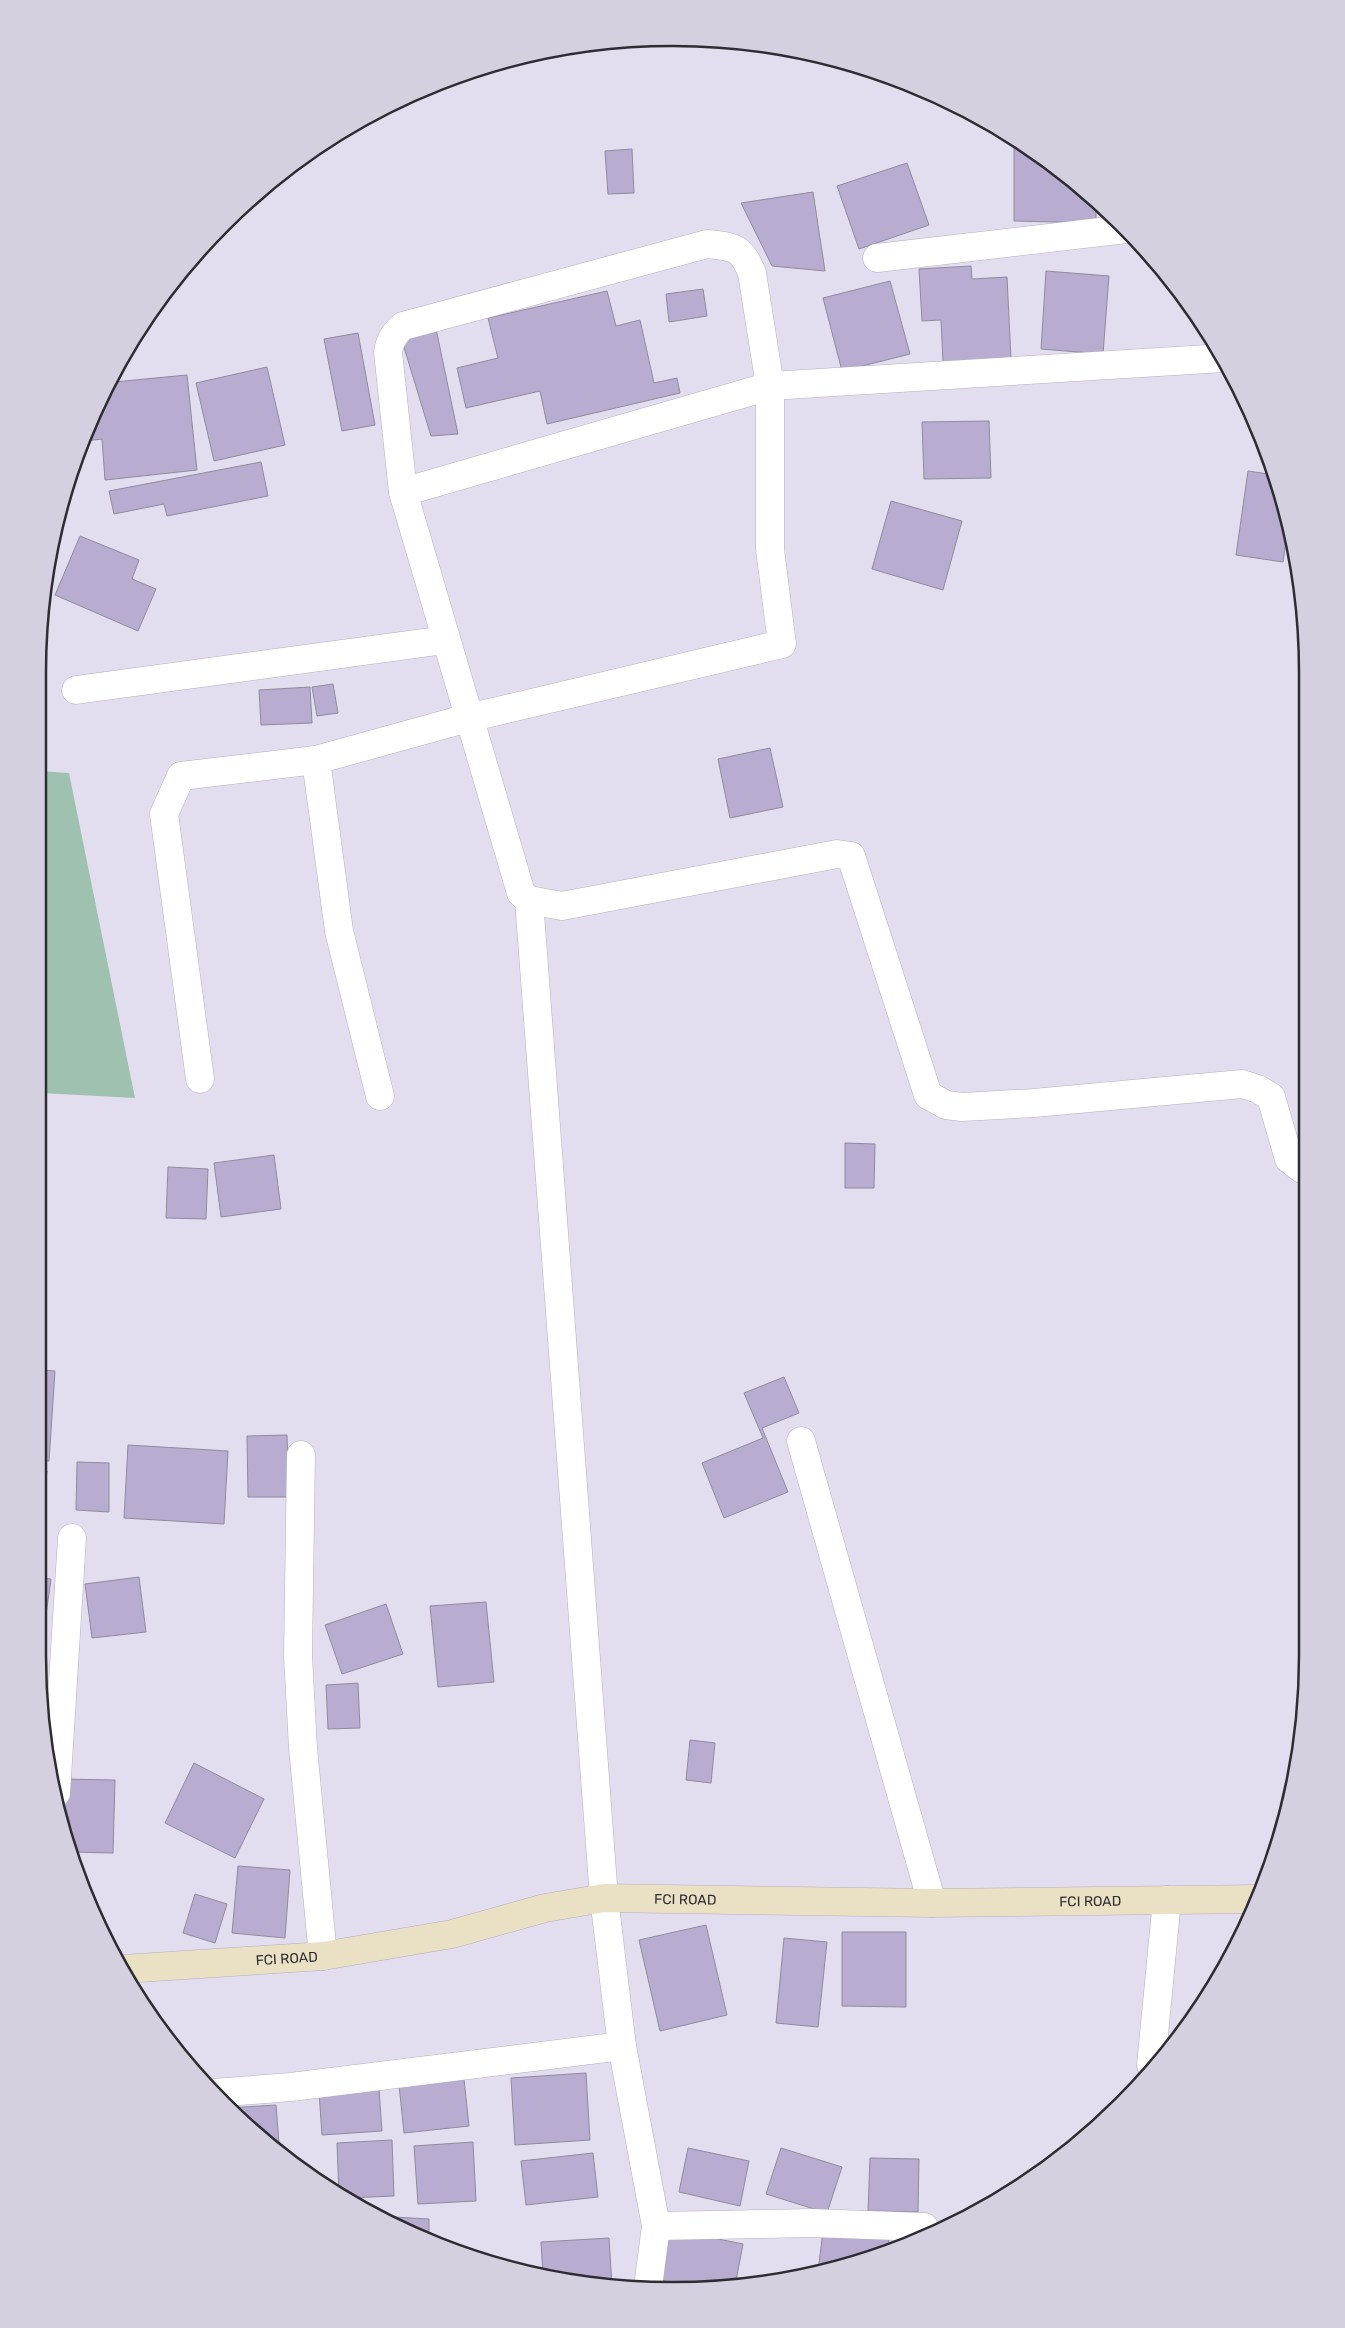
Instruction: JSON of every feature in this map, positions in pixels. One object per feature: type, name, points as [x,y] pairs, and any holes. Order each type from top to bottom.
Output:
[{"type":"street","points":[[877,258],[1115,230]]},
{"type":"street","points":[[200,1079],[164,814],[181,776],[316,760],[468,718],[782,644],[770,549],[770,386],[752,273],[746,257],[732,247],[707,244],[403,326],[394,334],[388,352],[403,492],[445,640],[468,718],[521,893],[529,900],[562,906],[836,854],[851,856],[928,1095],[946,1105],[962,1107],[1034,1103],[1242,1084],[1271,1096],[1289,1159],[1299,1167]]},
{"type":"street","points":[[403,492],[770,386],[1215,359]]},
{"type":"street","points":[[76,690],[445,640]]},
{"type":"street","points":[[316,760],[339,931],[380,1096]]},
{"type":"street","points":[[529,900],[604,1898],[622,2046],[656,2226],[649,2281]]},
{"type":"street","points":[[801,1441],[932,1903]]},
{"type":"street","points":[[300,1455],[298,1665],[303,1748],[323,1956]]},
{"type":"street","points":[[57,1773],[72,1538]]},
{"type":"street","name":"FCI ROAD","points":[[130,1969],[323,1956],[452,1934],[545,1908],[604,1898],[932,1903],[1249,1899]]},
{"type":"street","points":[[1152,2058],[1167,1900]]},
{"type":"street","points":[[224,2092],[291,2086],[622,2046]]},
{"type":"street","points":[[656,2226],[812,2223],[924,2227]]},
{"type":"green space","points":[[46,771],[69,773],[135,1098],[46,1093]]},
{"type":"building","points":[[1014,148],[1054,176],[1096,212],[1096,223],[1014,221]]},
{"type":"building","points":[[632,149],[634,193],[608,194],[605,151]]},
{"type":"building","points":[[907,163],[929,225],[859,249],[837,186]]},
{"type":"building","points":[[813,192],[825,271],[772,266],[741,203]]},
{"type":"building","points":[[971,266],[972,279],[1007,277],[1011,359],[943,362],[941,320],[922,321],[919,269]]},
{"type":"building","points":[[1046,271],[1109,276],[1103,354],[1041,349]]},
{"type":"building","points":[[890,281],[910,354],[842,371],[823,298]]},
{"type":"building","points":[[703,289],[707,316],[669,322],[666,294]]},
{"type":"building","points":[[607,291],[616,326],[640,320],[654,383],[677,378],[680,393],[547,424],[540,391],[466,408],[457,368],[498,358],[488,318]]},
{"type":"building","points":[[435,324],[458,434],[431,436],[400,334]]},
{"type":"building","points":[[358,333],[375,425],[342,431],[324,339]]},
{"type":"building","points":[[267,367],[285,445],[214,461],[196,383]]},
{"type":"building","points":[[187,375],[197,470],[105,480],[102,439],[91,440],[118,382]]},
{"type":"building","points":[[989,421],[991,478],[924,479],[922,422]]},
{"type":"building","points":[[261,462],[268,496],[167,516],[164,504],[114,514],[109,491]]},
{"type":"building","points":[[1248,471],[1267,474],[1286,544],[1283,562],[1236,555]]},
{"type":"building","points":[[891,501],[962,521],[943,590],[872,569]]},
{"type":"building","points":[[80,536],[139,560],[132,579],[156,589],[138,631],[55,595]]},
{"type":"building","points":[[333,684],[338,713],[317,716],[312,687]]},
{"type":"building","points":[[310,687],[312,723],[261,725],[259,690]]},
{"type":"building","points":[[770,748],[783,807],[730,818],[718,759]]},
{"type":"building","points":[[845,1143],[875,1144],[874,1188],[845,1188]]},
{"type":"building","points":[[274,1155],[281,1209],[221,1217],[214,1163]]},
{"type":"building","points":[[168,1167],[208,1169],[206,1219],[166,1218]]},
{"type":"building","points":[[46,1370],[55,1371],[49,1461],[46,1461]]},
{"type":"building","points":[[784,1377],[799,1413],[762,1428],[788,1492],[724,1518],[702,1463],[763,1438],[744,1393]]},
{"type":"building","points":[[287,1435],[289,1497],[248,1497],[247,1436]]},
{"type":"building","points":[[128,1445],[228,1451],[224,1524],[124,1518]]},
{"type":"building","points":[[77,1462],[109,1463],[109,1512],[76,1510]]},
{"type":"building","points":[[139,1577],[146,1632],[92,1638],[85,1584]]},
{"type":"building","points":[[46,1578],[51,1579],[46,1615]]},
{"type":"building","points":[[486,1602],[494,1682],[438,1687],[430,1606]]},
{"type":"building","points":[[386,1604],[403,1654],[342,1674],[325,1625]]},
{"type":"building","points":[[358,1683],[360,1728],[328,1729],[326,1685]]},
{"type":"building","points":[[690,1740],[715,1743],[711,1783],[686,1780]]},
{"type":"building","points":[[194,1763],[264,1799],[235,1858],[165,1823]]},
{"type":"building","points":[[61,1779],[115,1780],[113,1853],[78,1852],[61,1790]]},
{"type":"building","points":[[238,1866],[290,1870],[285,1938],[232,1933]]},
{"type":"building","points":[[195,1894],[227,1904],[215,1943],[183,1933]]},
{"type":"building","points":[[706,1925],[727,2015],[660,2031],[639,1940]]},
{"type":"building","points":[[842,1932],[906,1932],[906,2007],[842,2006]]},
{"type":"building","points":[[784,1938],[827,1942],[818,2027],[776,2023]]},
{"type":"building","points":[[586,2073],[590,2140],[515,2145],[511,2078]]},
{"type":"building","points":[[464,2079],[469,2126],[404,2133],[399,2085]]},
{"type":"building","points":[[379,2089],[382,2131],[322,2135],[319,2092]]},
{"type":"building","points":[[276,2105],[279,2142],[260,2126],[240,2107]]},
{"type":"building","points":[[392,2140],[394,2196],[358,2197],[339,2185],[337,2143]]},
{"type":"building","points":[[473,2142],[476,2201],[418,2204],[414,2146]]},
{"type":"building","points":[[688,2148],[749,2161],[740,2206],[679,2192]]},
{"type":"building","points":[[781,2148],[842,2167],[827,2213],[766,2194]]},
{"type":"building","points":[[593,2153],[598,2197],[526,2205],[521,2161]]},
{"type":"building","points":[[870,2158],[919,2159],[918,2212],[868,2211]]},
{"type":"building","points":[[396,2217],[429,2219],[429,2232]]},
{"type":"building","points":[[668,2229],[743,2244],[737,2278],[672,2282],[659,2280]]},
{"type":"building","points":[[823,2231],[889,2239],[889,2243],[874,2249],[819,2264]]},
{"type":"building","points":[[609,2238],[612,2278],[543,2268],[541,2242]]}]
